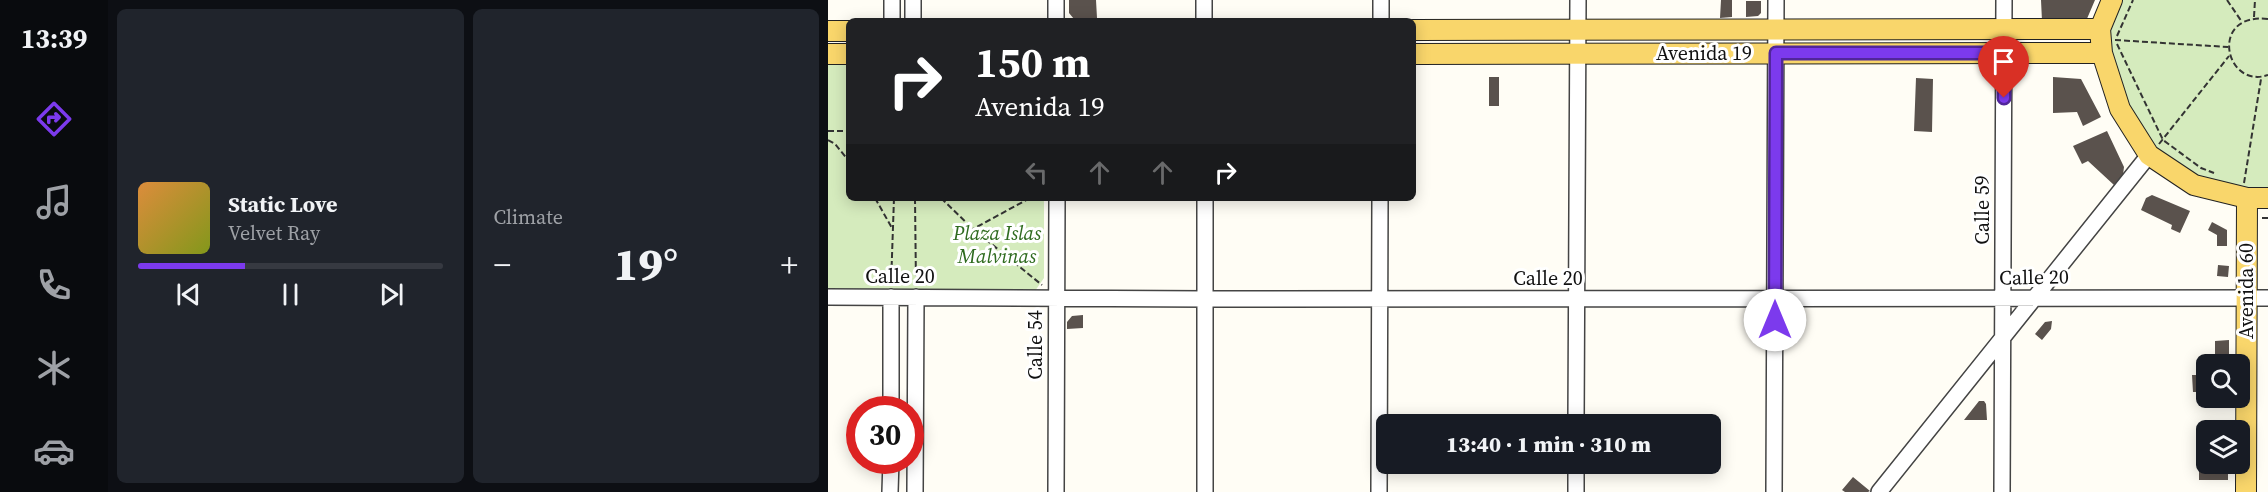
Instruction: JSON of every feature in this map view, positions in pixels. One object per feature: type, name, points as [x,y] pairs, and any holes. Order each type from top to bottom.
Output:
[{"type":"main road","points":[[2112,0],[2106,41],[2120,109],[2150,155],[2194,185],[2247,191],[2268,198]]},
{"type":"main road","points":[[828,31],[846,30]]},
{"type":"main road","name":"Avenida 19","points":[[1416,30],[2004,30],[2106,41]]},
{"type":"main road","name":"Avenida 19","points":[[1416,54],[2004,53],[2106,41]]},
{"type":"main road","points":[[828,54],[846,54]]},
{"type":"main road","name":"Avenida 60","points":[[2246,492],[2247,191]]},
{"type":"street","points":[[892,0],[892,18]]},
{"type":"street","points":[[912,18],[913,0]]},
{"type":"street","points":[[1056,0],[1056,18]]},
{"type":"street","points":[[1204,0],[1204,18]]},
{"type":"street","points":[[1381,0],[1381,18]]},
{"type":"street","points":[[1576,414],[1578,0]]},
{"type":"street","points":[[1774,492],[1776,0]]},
{"type":"street","name":"Calle 59","points":[[2002,492],[2004,0]]},
{"type":"street","points":[[1879,492],[2150,155]]},
{"type":"street","name":"Calle 54","points":[[1056,201],[1056,492]]},
{"type":"street","points":[[1205,201],[1205,492]]},
{"type":"street","points":[[1379,492],[1380,201]]},
{"type":"street","name":"Calle 20","points":[[828,297],[2268,298]]},
{"type":"street","points":[[891,297],[891,396]]},
{"type":"street","points":[[915,492],[916,297]]},
{"type":"street","points":[[890,492],[891,474]]},
{"type":"street","points":[[1576,474],[1576,492]]},
{"type":"path","points":[[2106,41],[2133,0]]},
{"type":"path","points":[[2227,0],[2242,22]]},
{"type":"path","points":[[2254,0],[2254,17]]},
{"type":"path","points":[[2268,19],[2254,17],[2242,22],[2232,33],[2228,47],[2229,56],[2241,73],[2261,78],[2268,75]]},
{"type":"path","points":[[2106,41],[2228,47]]},
{"type":"path","points":[[2106,41],[2163,140],[2201,168],[2223,177]]},
{"type":"path","points":[[2150,155],[2229,56]]},
{"type":"path","points":[[2247,191],[2244,186],[2261,78]]},
{"type":"path","points":[[828,131],[846,131]]},
{"type":"path","points":[[828,140],[835,144],[846,157]]},
{"type":"path","points":[[877,201],[893,231]]},
{"type":"path","points":[[891,297],[894,201]]},
{"type":"path","points":[[915,201],[916,297]]},
{"type":"path","points":[[944,201],[974,229],[1056,297]]},
{"type":"path","points":[[974,229],[1025,201]]},
{"type":"green space","points":[[2119,0],[2268,0],[2268,194],[2237,193],[2174,168],[2128,118],[2106,29]]},
{"type":"green space","name":"Plaza Islas Malvinas","points":[[828,58],[846,58],[846,201],[1044,201],[1044,278],[1035,291],[828,289]]},
{"type":"building","points":[[1069,0],[1096,0],[1097,18],[1073,18],[1069,13]]},
{"type":"building","points":[[1721,0],[1732,0],[1732,17],[1720,18]]},
{"type":"building","points":[[2041,0],[2095,0],[2086,21],[2042,21]]},
{"type":"building","points":[[1746,1],[1761,1],[1761,13],[1758,16],[1746,17]]},
{"type":"building","points":[[1489,77],[1499,77],[1499,106],[1489,106]]},
{"type":"building","points":[[2053,77],[2081,79],[2101,117],[2083,126],[2077,112],[2053,113]]},
{"type":"building","points":[[1916,78],[1933,79],[1932,132],[1914,131]]},
{"type":"building","points":[[2107,131],[2124,167],[2123,175],[2114,185],[2088,161],[2082,164],[2073,146]]},
{"type":"building","points":[[2152,195],[2190,211],[2180,233],[2171,229],[2172,225],[2141,210],[2146,198]]},
{"type":"building","points":[[2212,222],[2227,230],[2227,246],[2217,246],[2217,235],[2208,230]]},
{"type":"building","points":[[2218,265],[2229,266],[2228,277],[2217,276]]},
{"type":"building","points":[[1083,315],[1083,328],[1067,329],[1067,322],[1072,316]]},
{"type":"building","points":[[2052,321],[2051,329],[2042,340],[2035,334],[2045,322]]},
{"type":"building","points":[[2229,340],[2229,354],[2215,354],[2215,341]]},
{"type":"building","points":[[2192,375],[2196,375],[2196,392],[2193,392]]},
{"type":"building","points":[[1979,401],[1984,401],[1986,404],[1987,420],[1964,420]]},
{"type":"building","points":[[2199,474],[2228,474],[2228,480],[2199,480]]},
{"type":"building","points":[[1853,477],[1870,491],[1845,492],[1842,490]]},
{"type":"route","points":[[1775,320],[1776,53],[2004,53],[2004,98]]}]
